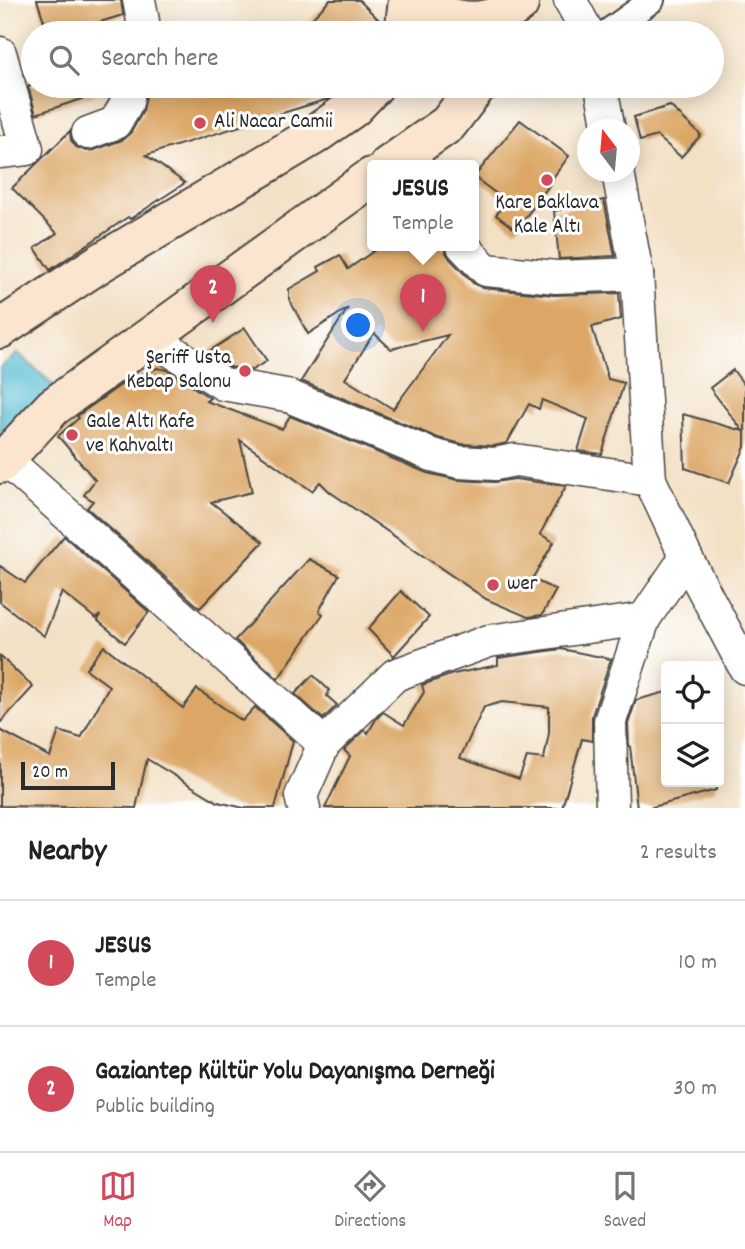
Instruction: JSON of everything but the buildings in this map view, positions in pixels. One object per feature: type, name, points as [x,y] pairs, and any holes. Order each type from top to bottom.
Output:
[{"type":"main road","points":[[405,21],[408,0]]},
{"type":"main road","points":[[420,0],[448,18],[473,21],[515,13]]},
{"type":"main road","points":[[0,329],[100,263],[313,136],[353,108],[363,98]]},
{"type":"main road","points":[[397,160],[448,124],[469,98]]},
{"type":"main road","points":[[3,462],[53,407],[367,182]]},
{"type":"street","points":[[139,0],[143,21]]},
{"type":"street","points":[[570,0],[581,21]]},
{"type":"street","points":[[623,21],[652,0]]},
{"type":"street","points":[[0,53],[27,149],[0,152]]},
{"type":"street","points":[[88,133],[114,123],[128,98]]},
{"type":"street","points":[[603,98],[608,119]]},
{"type":"street","points":[[620,182],[637,274],[650,480],[686,557],[745,668]]},
{"type":"street","points":[[468,251],[486,270],[556,277],[637,274]]},
{"type":"street","points":[[150,337],[223,384],[286,395],[432,455],[459,462],[495,464],[515,460],[650,480]]},
{"type":"street","points":[[3,462],[324,744]]},
{"type":"street","points":[[612,808],[610,721],[644,619],[686,557]]},
{"type":"street","points":[[304,808],[301,796],[324,744],[395,675],[489,641],[644,619]]},
{"type":"water","points":[[18,353],[60,391],[0,438],[0,368]]},
{"type":"place","name":"Ali Nacar Camii","points":[[200,123]]},
{"type":"place","name":"Kare Baklava Kale Altı","points":[[547,180]]},
{"type":"place","name":"Gaziantep Kültür Yolu Dayanışma Derneği","points":[[213,323]]},
{"type":"place","name":"JESUS","points":[[423,332]]},
{"type":"place","name":"Şeriff Usta Kebap Salonu","points":[[245,371]]},
{"type":"place","name":"Gale Altı Kafe ve Kahvaltı","points":[[72,435]]},
{"type":"place","name":"wer","points":[[493,585]]}]
